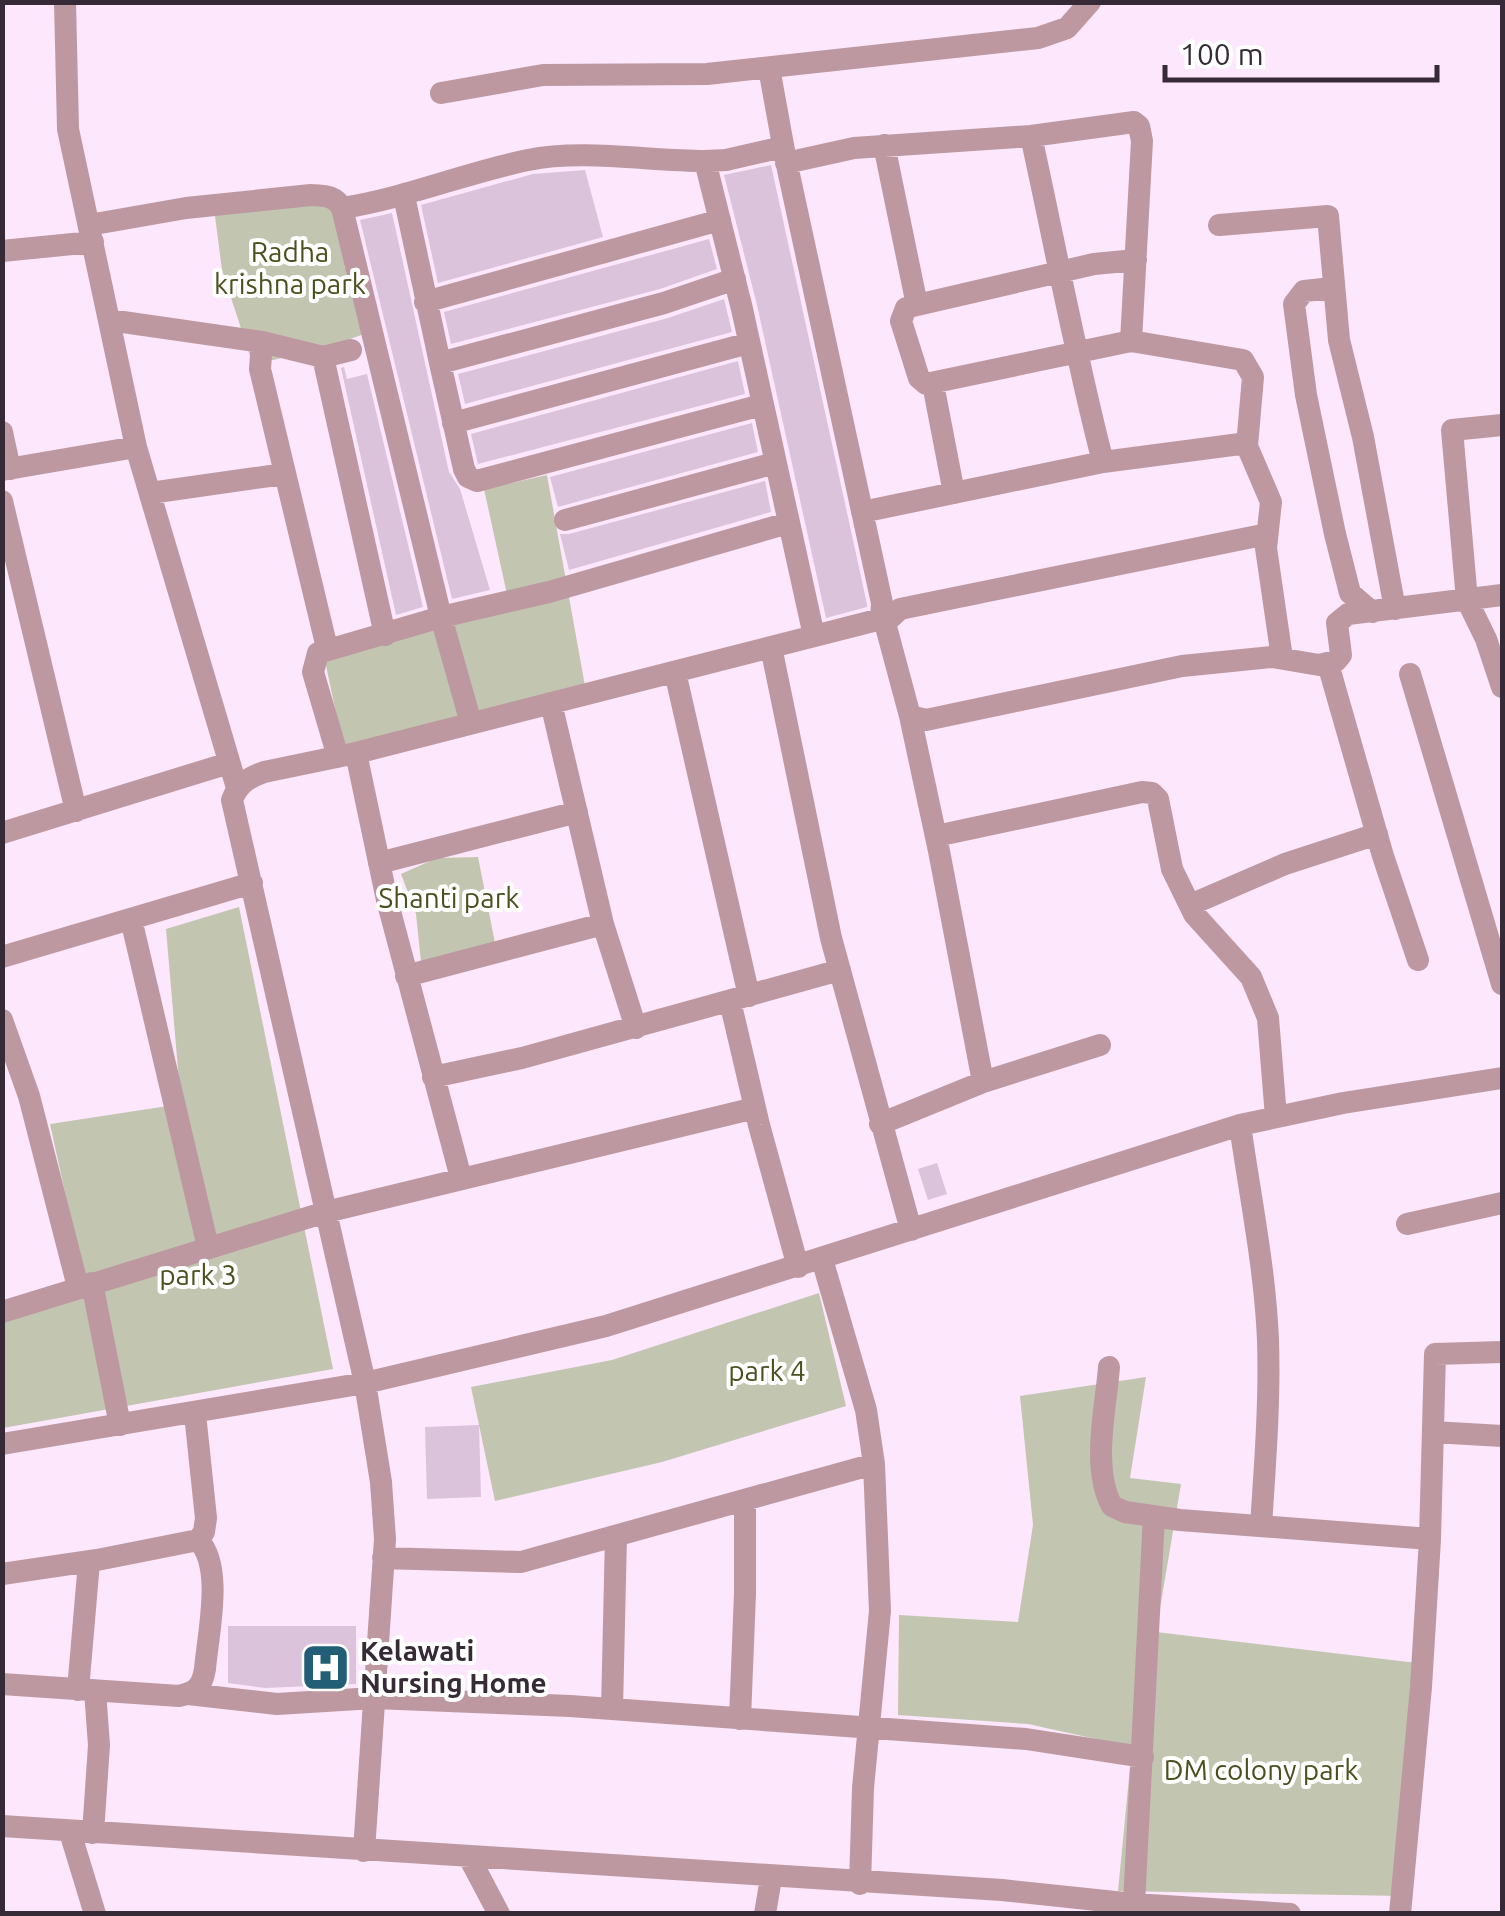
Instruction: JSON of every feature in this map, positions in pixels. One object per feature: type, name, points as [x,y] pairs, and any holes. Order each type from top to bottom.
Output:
[{"type":"street","points":[[65,2],[68,129],[136,447],[236,788]]},
{"type":"street","points":[[441,93],[543,74],[669,77],[1038,38],[1067,28],[1090,2]]},
{"type":"street","points":[[769,68],[883,622],[910,716],[936,836],[984,1082]]},
{"type":"street","points":[[342,208],[404,196],[530,160],[572,157],[704,161],[1030,136],[1134,122],[1140,126],[1142,141],[1131,341]]},
{"type":"street","points":[[1030,136],[1062,272],[1074,354],[1103,462]]},
{"type":"street","points":[[884,145],[917,305]]},
{"type":"street","points":[[704,161],[750,343],[814,636]]},
{"type":"street","points":[[2,251],[91,234],[186,208],[310,196],[330,196],[338,201],[471,724]]},
{"type":"street","points":[[404,196],[425,302],[468,477],[476,481],[762,405]]},
{"type":"street","points":[[1219,225],[1328,216],[1340,340],[1363,438],[1383,610]]},
{"type":"street","points":[[425,302],[720,220]]},
{"type":"street","points":[[1136,260],[1094,264],[906,308],[901,321],[918,378],[933,384],[1131,341],[1243,360],[1253,376],[1247,446],[1270,502],[1268,568],[1282,658]]},
{"type":"street","points":[[440,363],[664,303],[734,279]]},
{"type":"street","points":[[1333,288],[1304,291],[1294,304],[1298,342],[1350,593],[1383,610]]},
{"type":"street","points":[[109,320],[262,342],[323,356],[351,350]]},
{"type":"street","points":[[262,342],[260,369],[327,648]]},
{"type":"street","points":[[453,424],[750,343]]},
{"type":"street","points":[[323,356],[385,634]]},
{"type":"street","points":[[933,384],[954,493]]},
{"type":"street","points":[[1502,425],[1452,430],[1467,600],[1486,639],[1502,687]]},
{"type":"street","points":[[2,432],[6,470],[136,447]]},
{"type":"street","points":[[862,512],[1103,462],[1230,444],[1247,446]]},
{"type":"street","points":[[565,520],[775,463]]},
{"type":"street","points":[[150,493],[284,474]]},
{"type":"street","points":[[2,501],[13,586],[76,810]]},
{"type":"street","points":[[461,1178],[379,862],[347,755],[314,672],[318,653],[788,524]]},
{"type":"street","points":[[364,1851],[383,1558],[382,1482],[365,1382],[252,883],[232,813],[236,788],[264,772],[347,755],[814,636],[883,622],[900,609],[1268,534]]},
{"type":"street","points":[[910,716],[926,720],[1182,666],[1282,658],[1298,664],[1328,664],[1341,655],[1338,623],[1342,617],[1502,595]]},
{"type":"street","points":[[771,647],[840,970],[911,1230]]},
{"type":"street","points":[[1328,664],[1418,960]]},
{"type":"street","points":[[674,672],[739,999],[755,1108],[798,1267]]},
{"type":"street","points":[[1410,674],[1498,950],[1502,984]]},
{"type":"street","points":[[551,703],[603,924],[636,1028]]},
{"type":"street","points":[[2,833],[228,763]]},
{"type":"street","points":[[936,836],[1142,792],[1152,794],[1162,810],[1172,869],[1190,905],[1251,977],[1268,1018],[1276,1117]]},
{"type":"street","points":[[379,862],[576,812]]},
{"type":"street","points":[[1190,905],[1285,864],[1377,834]]},
{"type":"street","points":[[2,956],[252,883]]},
{"type":"street","points":[[131,919],[208,1247]]},
{"type":"street","points":[[406,976],[603,924]]},
{"type":"street","points":[[433,1077],[522,1058],[840,970]]},
{"type":"street","points":[[2,1020],[29,1096],[85,1285],[120,1425]]},
{"type":"street","points":[[880,1124],[984,1082],[1100,1045]]},
{"type":"street","points":[[2,1444],[365,1382],[606,1326],[1240,1124],[1501,1085]]},
{"type":"street","points":[[2,1312],[326,1212],[755,1108]]},
{"type":"street","points":[[1240,1124],[1268,1337],[1269,1406],[1261,1526]]},
{"type":"street","points":[[1407,1224],[1502,1203]]},
{"type":"street","points":[[822,1259],[866,1410],[874,1464],[880,1611],[863,1788],[860,1884]]},
{"type":"street","points":[[1400,1914],[1421,1687],[1435,1354],[1502,1352]]},
{"type":"street","points":[[1109,1367],[1103,1450],[1107,1497],[1112,1506],[1154,1516],[1430,1539]]},
{"type":"street","points":[[2,1574],[89,1562],[198,1540],[206,1518],[195,1414]]},
{"type":"street","points":[[1433,1432],[1502,1436]]},
{"type":"street","points":[[383,1558],[520,1562],[874,1464]]},
{"type":"street","points":[[740,1718],[746,1593],[745,1501]]},
{"type":"street","points":[[1134,1904],[1154,1516]]},
{"type":"street","points":[[612,1709],[616,1536]]},
{"type":"street","points":[[188,1694],[203,1682],[212,1583],[211,1559],[198,1540]]},
{"type":"street","points":[[89,1562],[86,1690],[99,1745],[81,1833],[94,1914]]},
{"type":"street","points":[[2,1684],[188,1694],[278,1704],[374,1698],[612,1709],[1026,1739],[1143,1757]]},
{"type":"street","points":[[2,1826],[860,1884],[1002,1890],[1290,1914]]},
{"type":"street","points":[[470,1858],[499,1914]]},
{"type":"street","points":[[765,1914],[771,1878]]},
{"type":"street","points":[[1002,1890],[1010,1914]]},
{"type":"green space","name":"Radha krishna park","points":[[261,199],[342,208],[367,333],[253,365],[222,270],[215,216]]},
{"type":"green space","points":[[547,475],[585,686],[343,746],[324,656],[510,608],[484,489]]},
{"type":"green space","name":"Shanti park","points":[[478,857],[495,943],[421,962],[416,914],[401,874],[437,858]]},
{"type":"green space","name":"park 3","points":[[239,907],[333,1369],[3,1428],[3,1311],[84,1279],[50,1124],[181,1104],[166,929]]},
{"type":"green space","name":"park 4","points":[[819,1293],[846,1406],[662,1462],[495,1501],[471,1387],[612,1360]]},
{"type":"green space","name":"DM colony park","points":[[1146,1377],[1130,1478],[1181,1484],[1156,1632],[1425,1664],[1405,1896],[1118,1891],[1132,1747],[1028,1724],[898,1715],[899,1615],[1018,1622],[1033,1525],[1020,1396]]},
{"type":"building","points":[[771,165],[867,604],[826,618],[724,175]]},
{"type":"building","points":[[585,170],[603,237],[438,283],[421,205],[533,174]]},
{"type":"building","points":[[392,213],[449,472],[460,489],[490,590],[452,599],[360,220]]},
{"type":"building","points":[[709,239],[717,269],[660,289],[451,344],[444,312]]},
{"type":"building","points":[[724,299],[732,332],[465,404],[458,374],[668,318]]},
{"type":"building","points":[[738,361],[745,394],[478,464],[471,434]]},
{"type":"building","points":[[344,367],[347,379],[367,374],[423,607],[396,615],[341,368]]},
{"type":"building","points":[[752,423],[758,452],[558,507],[550,477]]},
{"type":"building","points":[[765,481],[771,512],[569,570],[560,534]]},
{"type":"building","points":[[937,1163],[947,1194],[928,1200],[918,1169]]},
{"type":"building","points":[[479,1425],[481,1497],[427,1499],[425,1427]]},
{"type":"building","points":[[228,1626],[356,1626],[356,1684],[265,1688],[228,1683]]},
{"type":"place","name":"Kelawati Nursing Home","points":[[325,1667]]}]
